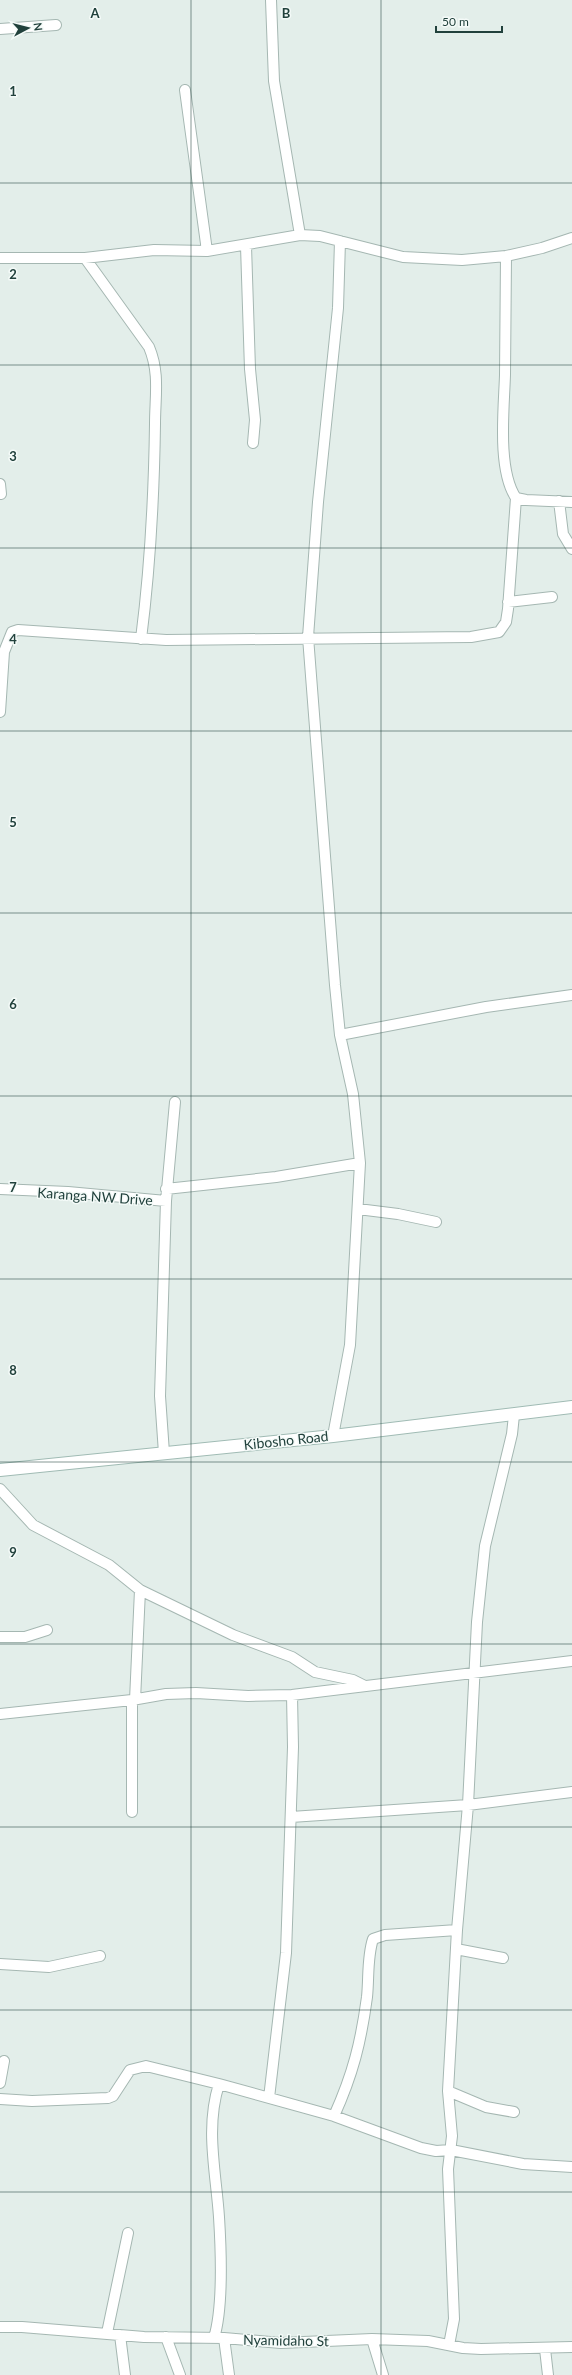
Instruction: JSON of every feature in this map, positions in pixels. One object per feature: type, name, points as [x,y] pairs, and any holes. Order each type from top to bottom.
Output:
[{"type":"street","points":[[271,0],[274,81],[300,235]]},
{"type":"street","points":[[0,29],[56,25]]},
{"type":"street","points":[[185,90],[207,251]]},
{"type":"street","points":[[0,258],[85,258],[154,250],[207,251],[246,246],[300,235],[320,236],[403,257],[462,260],[506,256],[542,248],[572,238]]},
{"type":"street","points":[[333,1436],[350,1345],[360,1163],[353,1094],[340,1035],[308,637],[318,502],[338,308],[340,242]]},
{"type":"street","points":[[246,246],[250,370],[255,414],[253,443]]},
{"type":"street","points":[[0,712],[4,652],[12,632],[18,630],[141,639],[239,640],[308,637],[492,635],[503,629],[506,622],[508,602],[516,498],[506,468],[503,435],[506,256]]},
{"type":"street","points":[[85,258],[149,347],[153,357],[157,383],[155,467],[141,639]]},
{"type":"street","points":[[516,498],[572,502]]},
{"type":"street","points":[[559,501],[563,534],[572,549]]},
{"type":"street","points":[[508,602],[552,597]]},
{"type":"street","points":[[340,1035],[486,1007],[572,996]]},
{"type":"street","points":[[164,1453],[160,1396],[166,1189],[175,1102]]},
{"type":"street","points":[[166,1189],[276,1177],[360,1163]]},
{"type":"street","name":"Karanga NW Drive","points":[[0,1189],[68,1192],[166,1201]]},
{"type":"street","points":[[358,1209],[398,1214],[436,1222]]},
{"type":"street","name":"Kibosho Road","points":[[0,1470],[333,1436],[572,1407]]},
{"type":"street","points":[[449,2345],[454,2319],[449,2182],[451,2150],[448,2091],[457,1930],[468,1806],[480,1583],[485,1546],[512,1434],[514,1415]]},
{"type":"street","points":[[0,1489],[33,1525],[109,1565],[140,1590],[233,1635],[292,1657],[315,1672],[353,1680],[365,1686]]},
{"type":"street","points":[[132,1812],[134,1700],[140,1590]]},
{"type":"street","points":[[0,1637],[25,1637],[47,1630]]},
{"type":"street","points":[[0,1714],[134,1700],[166,1694],[196,1693],[248,1696],[292,1695],[572,1661]]},
{"type":"street","points":[[269,2098],[286,1953],[291,1817],[292,1695]]},
{"type":"street","points":[[291,1817],[468,1806],[572,1792]]},
{"type":"street","points":[[334,2116],[355,2067],[367,1995],[373,1939],[385,1935],[457,1930]]},
{"type":"street","points":[[456,1949],[503,1958]]},
{"type":"street","points":[[0,1964],[49,1967],[100,1956]]},
{"type":"street","points":[[0,2083],[4,2061]]},
{"type":"street","points":[[0,2099],[32,2102],[108,2098],[113,2096],[130,2070],[146,2066],[219,2084],[334,2116],[414,2146],[436,2151],[451,2150],[523,2164],[572,2167]]},
{"type":"street","points":[[219,2084],[212,2115],[212,2147],[219,2241],[219,2338],[229,2375]]},
{"type":"street","points":[[448,2091],[486,2107],[514,2112]]},
{"type":"street","points":[[106,2333],[128,2233]]},
{"type":"street","name":"Nyamidaho St","points":[[0,2327],[120,2335],[219,2338],[281,2343],[404,2339],[463,2348],[545,2349],[572,2347]]},
{"type":"street","points":[[120,2335],[125,2375]]},
{"type":"street","points":[[166,2337],[180,2375]]},
{"type":"street","points":[[372,2339],[383,2375]]},
{"type":"street","points":[[545,2349],[548,2375]]}]
